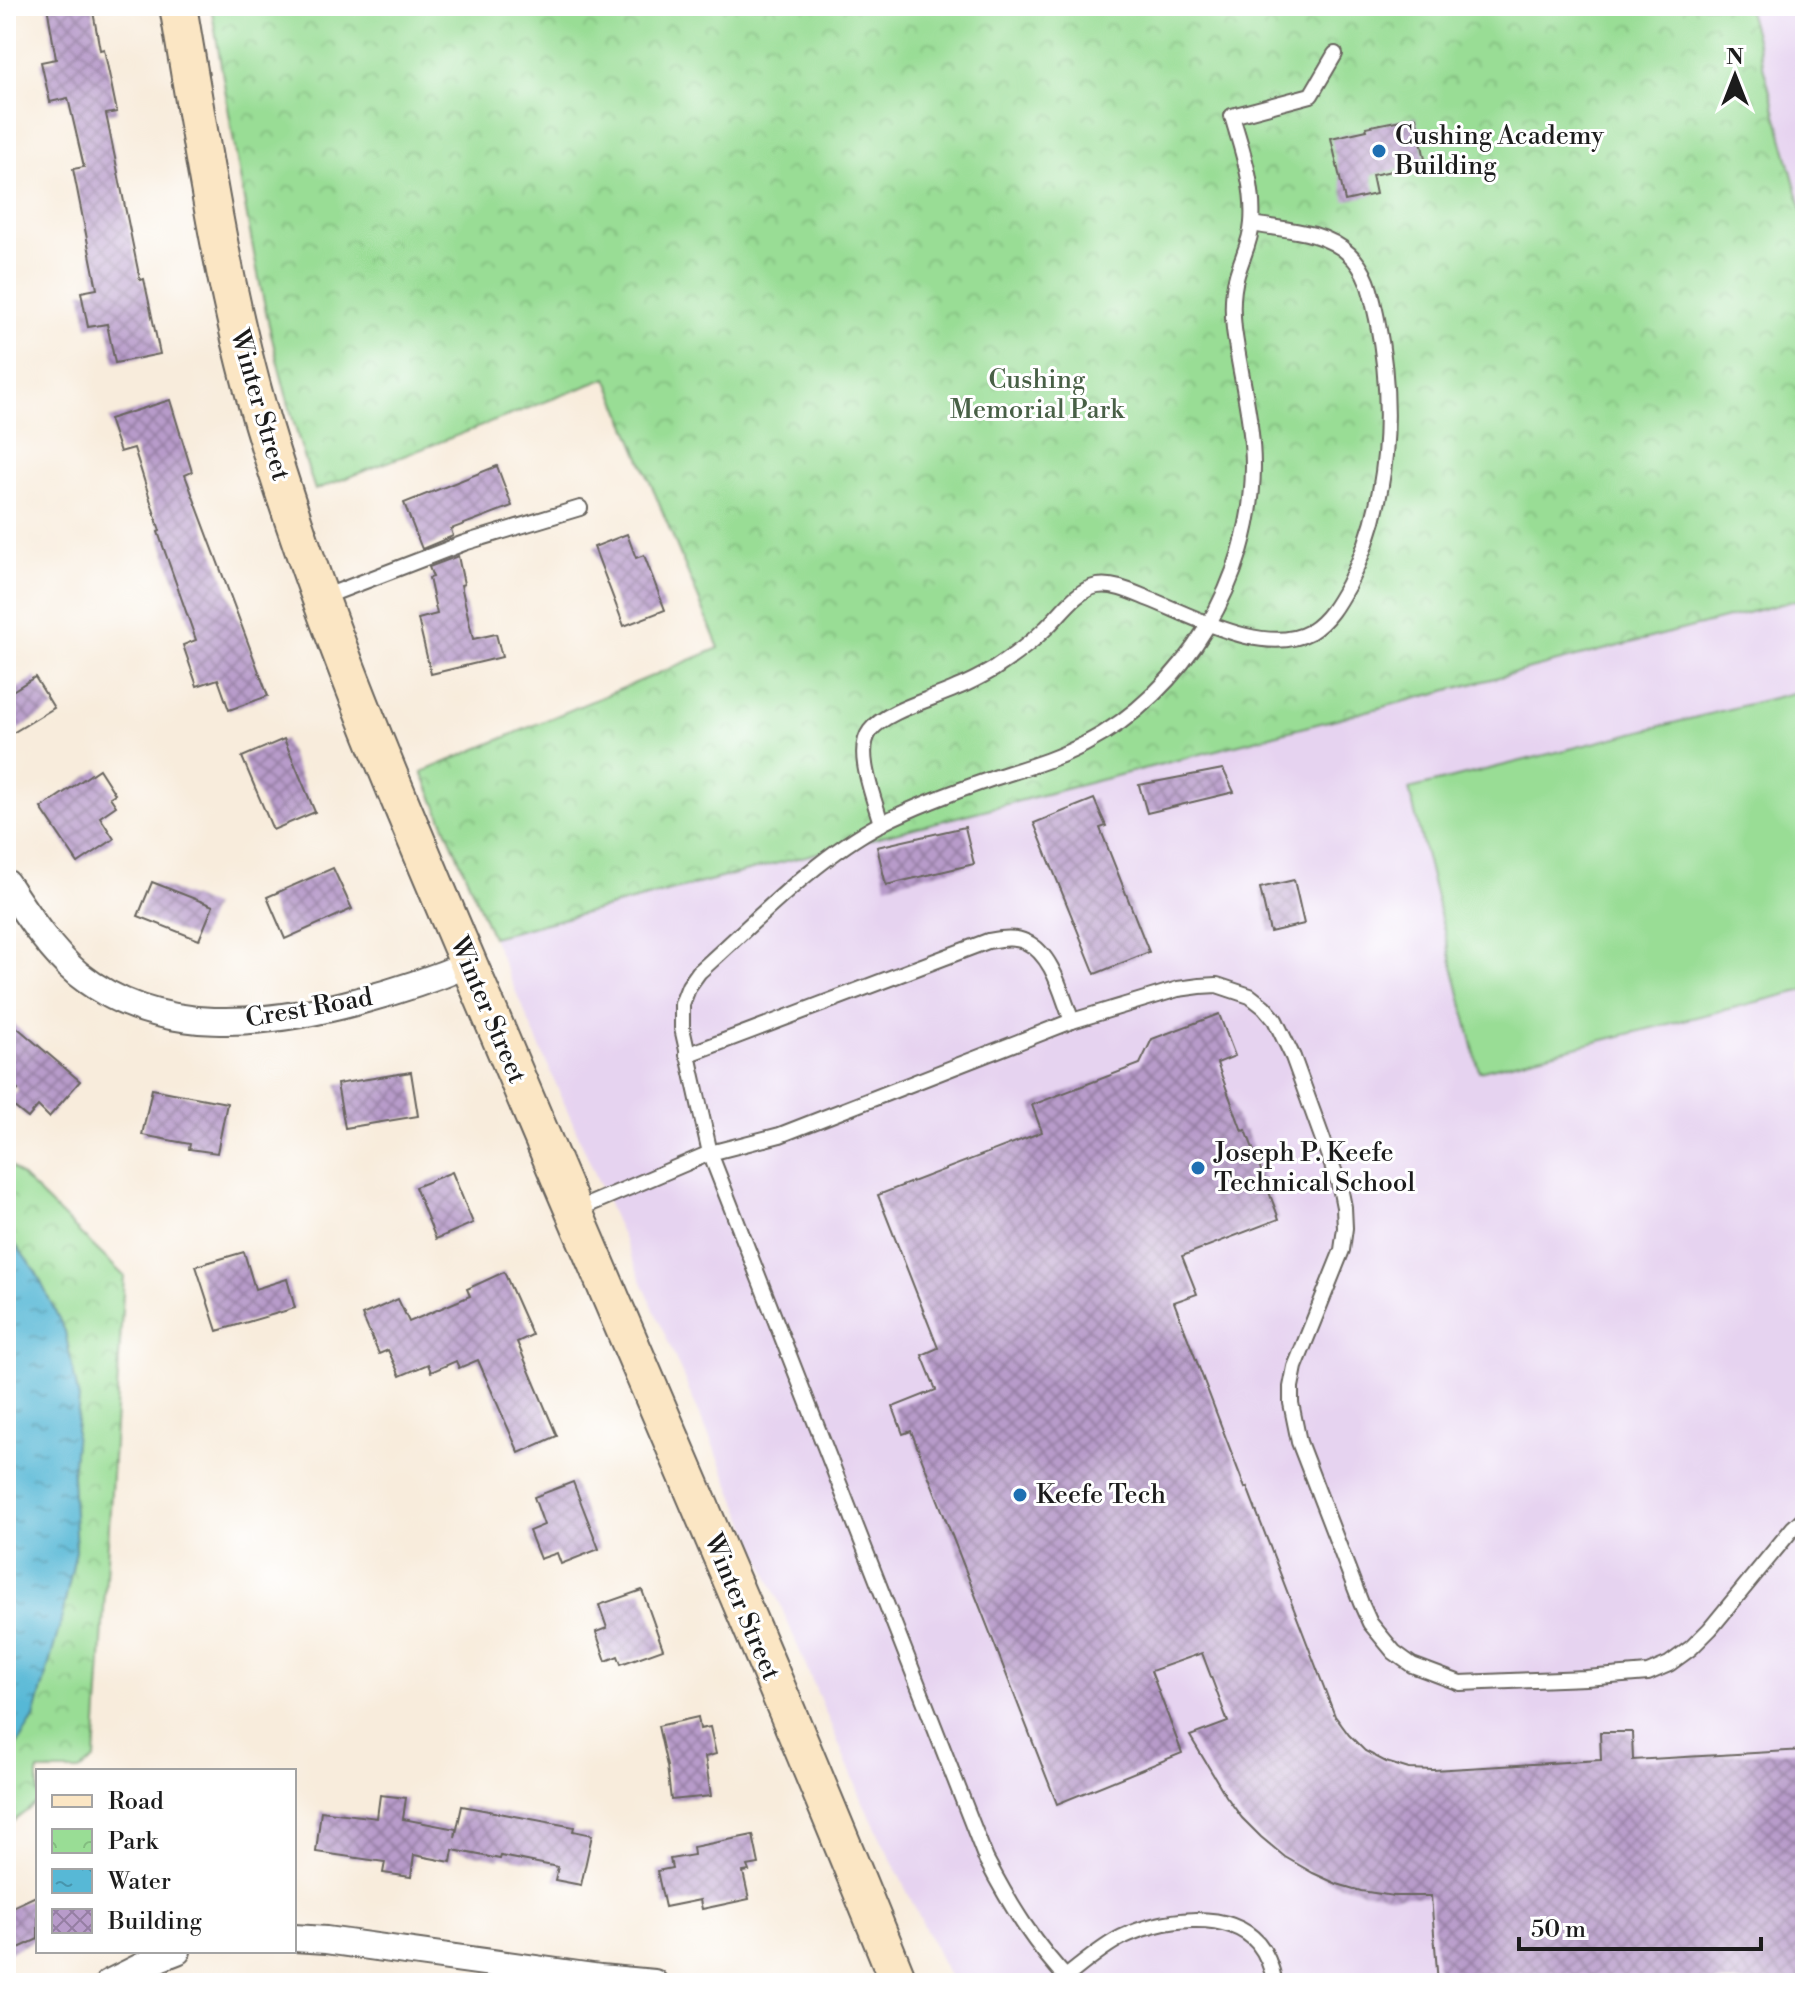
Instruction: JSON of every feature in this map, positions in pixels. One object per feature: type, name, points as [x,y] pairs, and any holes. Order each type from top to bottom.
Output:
[{"type":"main road","name":"Winter Street","points":[[178,6],[232,304],[266,433],[299,540],[387,770],[787,1711],[891,1981]]},
{"type":"street","name":"Crest Road","points":[[6,883],[26,913],[76,973],[103,991],[135,1006],[175,1018],[245,1022],[293,1016],[401,989],[469,964]]},
{"type":"street","points":[[296,1938],[654,1983]]},
{"type":"street","points":[[109,1983],[172,1953]]},
{"type":"lane","points":[[1275,1983],[1271,1965],[1258,1943],[1239,1929],[1205,1920],[1183,1920],[1151,1926],[1121,1938],[1068,1980],[1016,1914],[986,1859],[710,1153],[687,1055],[682,1004],[699,972],[848,843],[922,804],[1085,744],[1139,707],[1166,682],[1189,654],[1210,623],[1228,585],[1250,509],[1253,466],[1251,429],[1232,300],[1252,224],[1250,185],[1232,116],[1311,95],[1335,54]]},
{"type":"lane","points":[[881,824],[864,763],[863,744],[870,730],[886,718],[991,671],[1030,642],[1083,592],[1097,586],[1115,587],[1233,633],[1275,641],[1311,631],[1326,620],[1339,602],[1356,569],[1380,497],[1385,462],[1387,389],[1371,290],[1363,271],[1349,254],[1332,242],[1311,234],[1252,224]]},
{"type":"lane","points":[[321,599],[464,543],[580,508]]},
{"type":"lane","points":[[687,1055],[988,941],[1008,938],[1025,941],[1040,952],[1050,967],[1072,1021]]},
{"type":"lane","points":[[573,1211],[710,1153],[780,1135],[1072,1021],[1178,989],[1217,985],[1250,996],[1275,1020],[1335,1171],[1344,1207],[1342,1250],[1295,1367],[1291,1387],[1294,1423],[1370,1623],[1394,1652],[1412,1665],[1460,1683],[1648,1673],[1669,1664],[1691,1648],[1805,1517]]},
{"type":"shaded area","points":[[1747,6],[1805,6],[1805,222]]},
{"type":"shaded area","name":"Joseph P. Keefe Technical School","points":[[1805,598],[1805,1983],[952,1983],[864,1804],[719,1459],[492,937]]},
{"type":"green space","name":"Cushing Memorial Park","points":[[211,6],[1747,6],[1805,222],[1805,598],[492,937],[422,772],[719,648],[607,378],[315,490],[296,431],[266,311]]},
{"type":"green space","points":[[1805,690],[1805,990],[1479,1071],[1409,789]]},
{"type":"green space","points":[[6,1161],[124,1276],[95,1759],[82,1769],[36,1769],[36,1804],[6,1827]]},
{"type":"water","points":[[6,1232],[36,1272],[65,1331],[79,1399],[72,1475],[76,1551],[60,1625],[34,1718],[6,1762]]},
{"type":"building","points":[[47,6],[92,6],[117,112],[106,114],[140,280],[144,279],[160,354],[115,363],[107,324],[88,327],[81,292],[97,289],[73,169],[84,167],[68,98],[50,102],[41,62],[56,59]]},
{"type":"building","name":"Cushing Academy Building","points":[[1416,117],[1426,164],[1372,175],[1376,194],[1345,201],[1331,138]]},
{"type":"building","points":[[170,400],[192,472],[185,475],[268,696],[229,710],[218,679],[197,686],[183,645],[196,640],[158,532],[134,448],[120,452],[109,419]]},
{"type":"building","points":[[497,466],[512,506],[451,529],[453,536],[422,549],[404,503]]},
{"type":"building","points":[[627,534],[636,558],[644,555],[665,610],[624,626],[594,547]]},
{"type":"building","points":[[458,556],[473,639],[496,634],[502,657],[431,674],[418,619],[437,614],[429,567]]},
{"type":"building","points":[[35,677],[54,708],[6,737],[6,695]]},
{"type":"building","points":[[284,739],[315,812],[273,830],[242,757]]},
{"type":"building","points":[[99,769],[115,794],[110,797],[116,806],[100,817],[114,839],[78,863],[41,808]]},
{"type":"building","points":[[1223,769],[1234,792],[1147,813],[1139,785]]},
{"type":"building","points":[[1094,799],[1106,826],[1100,828],[1149,952],[1095,974],[1034,823]]},
{"type":"building","points":[[965,827],[974,864],[886,885],[877,847]]},
{"type":"building","points":[[333,868],[352,909],[285,939],[267,897]]},
{"type":"building","points":[[1294,880],[1304,924],[1270,932],[1260,888]]},
{"type":"building","points":[[152,882],[213,906],[199,940],[138,916]]},
{"type":"building","name":"Keefe Tech","points":[[1219,1014],[1235,1056],[1217,1063],[1279,1219],[1182,1256],[1197,1294],[1174,1302],[1335,1716],[1365,1751],[1409,1769],[1601,1760],[1600,1732],[1632,1732],[1633,1760],[1805,1750],[1805,1983],[1438,1983],[1431,1896],[1394,1896],[1361,1891],[1313,1873],[1285,1857],[1261,1837],[1226,1796],[1190,1736],[1228,1722],[1202,1653],[1151,1671],[1182,1753],[1057,1804],[911,1431],[903,1434],[893,1407],[936,1390],[922,1355],[938,1348],[878,1195],[1042,1132],[1032,1105],[1140,1064],[1152,1039]]},
{"type":"building","points":[[6,1018],[80,1081],[49,1117],[38,1106],[28,1118],[8,1102],[18,1090],[6,1079]]},
{"type":"building","points":[[411,1072],[418,1116],[345,1128],[337,1084]]},
{"type":"building","points":[[152,1089],[227,1103],[217,1153],[189,1149],[190,1144],[142,1135]]},
{"type":"building","points":[[452,1172],[473,1223],[436,1239],[415,1187]]},
{"type":"building","points":[[244,1252],[255,1289],[287,1279],[295,1308],[217,1331],[196,1266]]},
{"type":"building","points":[[504,1272],[532,1335],[517,1342],[557,1436],[519,1453],[478,1360],[459,1368],[456,1361],[431,1372],[428,1364],[400,1376],[388,1350],[379,1354],[362,1315],[398,1299],[409,1322],[470,1296],[467,1289]]},
{"type":"building","points":[[573,1482],[599,1549],[561,1564],[557,1553],[540,1559],[529,1531],[544,1525],[534,1497]]},
{"type":"building","points":[[642,1590],[663,1649],[621,1664],[618,1656],[606,1661],[596,1632],[607,1628],[599,1605]]},
{"type":"building","points":[[698,1717],[700,1729],[710,1727],[716,1754],[705,1757],[711,1796],[671,1800],[658,1726]]},
{"type":"building","points":[[380,1795],[406,1798],[403,1819],[456,1829],[455,1838],[462,1806],[574,1827],[573,1831],[592,1835],[581,1885],[555,1880],[558,1867],[453,1850],[451,1862],[414,1855],[411,1877],[383,1873],[385,1862],[316,1852],[321,1811],[377,1818]]},
{"type":"building","points":[[753,1835],[759,1864],[747,1866],[749,1871],[743,1872],[749,1899],[702,1909],[700,1900],[665,1907],[657,1871],[672,1868],[670,1859],[694,1855],[693,1847]]},
{"type":"building","points":[[36,1896],[36,1940],[6,1954],[6,1910]]},
{"type":"place","name":"Cushing Academy Building","points":[[1379,151]]},
{"type":"place","name":"Joseph P. Keefe Technical School","points":[[1198,1168]]},
{"type":"place","name":"Keefe Tech","points":[[1020,1495]]}]
